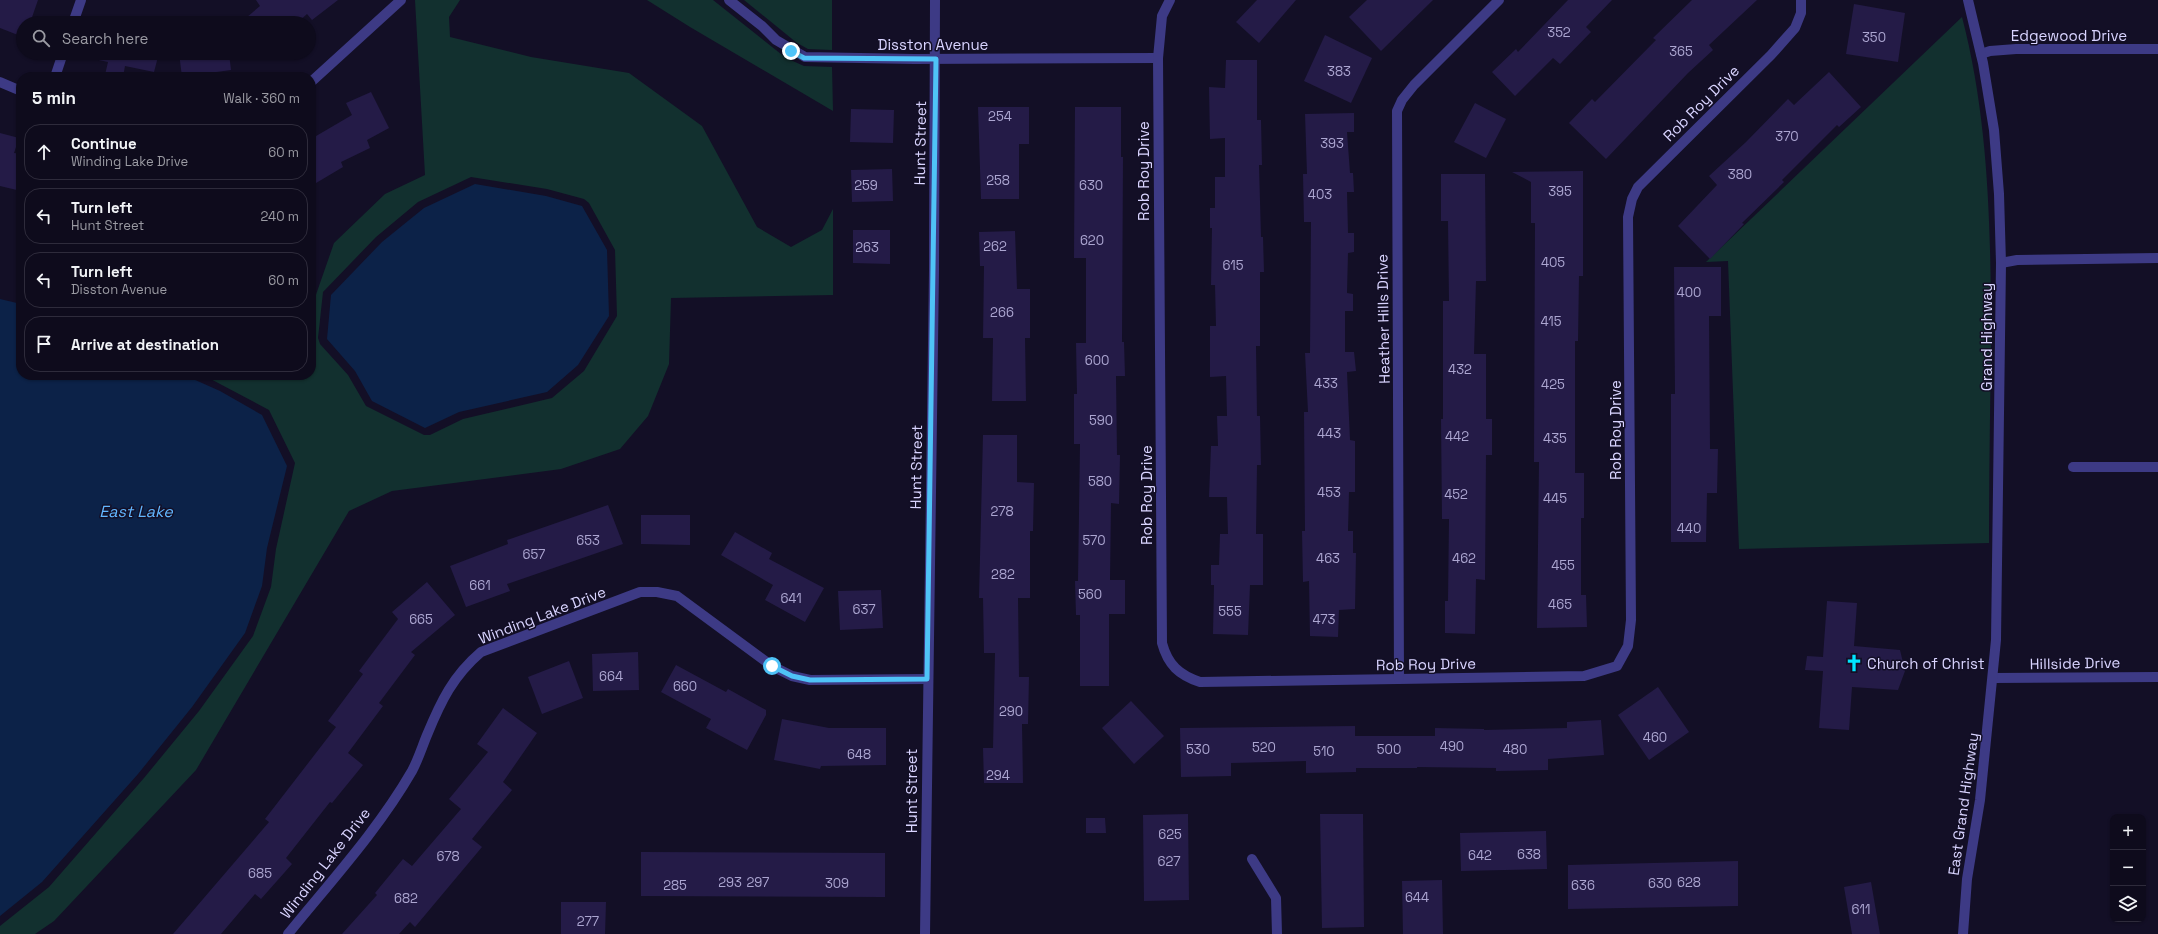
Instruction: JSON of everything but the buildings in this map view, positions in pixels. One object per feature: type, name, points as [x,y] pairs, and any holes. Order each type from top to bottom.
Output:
[{"type":"street","points":[[75,16],[81,0]]},
{"type":"street","points":[[316,77],[401,0]]},
{"type":"street","name":"Disston Avenue","points":[[728,0],[762,26],[776,40],[804,58],[1158,58]]},
{"type":"street","name":"Hunt Street","points":[[925,934],[927,679],[936,59],[935,0]]},
{"type":"street","name":"Rob Roy Drive","points":[[1170,0],[1162,16],[1158,58],[1162,643],[1166,656],[1174,668],[1186,677],[1200,682],[1584,676],[1617,666],[1628,646],[1631,620],[1628,217],[1632,199],[1638,187],[1771,55],[1795,28],[1801,13],[1801,0]]},
{"type":"street","name":"Heather Hills Drive","points":[[1399,679],[1397,111],[1402,100],[1414,85],[1499,0]]},
{"type":"street","name":"Grand Highway","points":[[1968,0],[1981,54],[1994,130],[1999,194],[2001,262],[1999,571],[1993,678]]},
{"type":"street","name":"Edgewood Drive","points":[[1981,54],[1990,51],[2016,49],[2158,49]]},
{"type":"street","points":[[57,72],[61,60]]},
{"type":"street","points":[[0,82],[16,89]]},
{"type":"street","points":[[2001,262],[2017,260],[2158,258]]},
{"type":"street","points":[[2073,467],[2158,467]]},
{"type":"street","name":"Winding Lake Drive","points":[[288,934],[373,829],[412,770],[452,682],[464,667],[481,652],[640,592],[657,592],[677,596],[772,666],[792,676],[810,680],[927,679]]},
{"type":"street","name":"Hillside Drive","points":[[1993,678],[2158,677]]},
{"type":"street","name":"East Grand Highway","points":[[1963,934],[1967,879],[1980,800],[1993,678]]},
{"type":"street","points":[[1252,859],[1276,898],[1277,934]]},
{"type":"green space","points":[[415,0],[460,0],[449,17],[450,37],[531,57],[629,73],[702,126],[757,227],[791,247],[822,230],[833,209],[833,295],[671,298],[669,364],[648,416],[620,449],[561,469],[392,491],[349,511],[196,770],[54,921],[35,934],[0,934],[0,926],[49,887],[144,778],[199,711],[253,636],[271,587],[276,549],[295,463],[269,410],[212,380],[316,380],[316,295],[334,243],[385,194],[425,175]],"holes":[[[471,177],[547,189],[584,199],[589,203],[615,250],[617,316],[584,371],[552,398],[463,419],[430,435],[424,435],[366,406],[348,375],[320,344],[318,338],[323,292],[376,237],[418,202]]]},
{"type":"green space","points":[[647,0],[713,0],[786,58],[804,66],[832,67],[833,111],[690,27]]},
{"type":"green space","points":[[744,0],[832,0],[832,50],[808,49],[797,43]]},
{"type":"green space","points":[[1962,17],[1978,98],[1987,182],[1991,350],[1989,543],[1739,549],[1728,261],[1706,262]]},
{"type":"water","points":[[475,184],[546,196],[582,206],[607,250],[609,316],[578,365],[547,392],[459,412],[425,428],[372,401],[355,371],[327,339],[331,295],[382,242],[424,208]]},
{"type":"water","name":"East Lake","points":[[0,299],[16,303],[16,380],[195,380],[220,391],[262,415],[287,466],[267,548],[262,586],[245,633],[192,707],[138,774],[42,882],[0,916]]},
{"type":"place","name":"Church of Christ","points":[[1854,663]]},
{"type":"route","points":[[772,666],[792,676],[810,680],[927,679],[936,59],[804,58],[791,51]]}]
